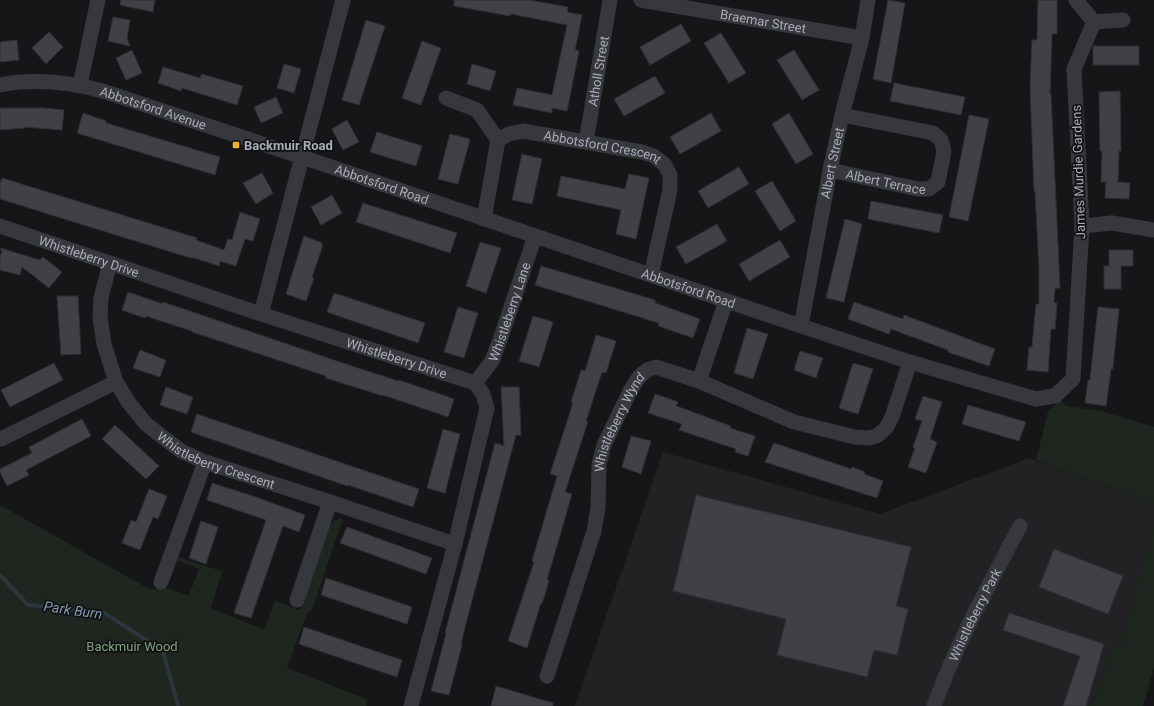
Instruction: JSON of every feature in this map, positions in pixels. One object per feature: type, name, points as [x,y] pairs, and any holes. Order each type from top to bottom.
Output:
[{"type":"street","points":[[80,85],[98,0]]},
{"type":"street","points":[[261,314],[343,0]]},
{"type":"street","name":"Atholl Street","points":[[586,142],[610,0]]},
{"type":"street","name":"Braemar Street","points":[[641,0],[862,38]]},
{"type":"street","name":"Albert Street","points":[[801,326],[830,170],[842,115],[862,38],[868,0]]},
{"type":"street","points":[[1076,0],[1094,22],[1123,20]]},
{"type":"street","name":"James Murdie Gardens","points":[[1073,379],[1082,226],[1074,69],[1094,22]]},
{"type":"street","name":"Abbotsford Avenue","points":[[0,85],[48,81],[80,85],[302,157]]},
{"type":"street","points":[[446,98],[477,110],[498,140],[484,219]]},
{"type":"street","name":"Albert Terrace","points":[[830,170],[918,189],[929,188],[938,182],[944,151],[941,140],[933,133],[842,115]]},
{"type":"street","name":"Abbotsford Crescent","points":[[498,140],[509,134],[523,131],[642,152],[654,156],[665,165],[670,175],[670,190],[651,275]]},
{"type":"street","name":"Abbotsford Road","points":[[302,157],[910,362],[1036,399],[1055,396],[1073,379]]},
{"type":"street","points":[[1082,226],[1112,223],[1154,230]]},
{"type":"street","name":"Whistleberry Drive","points":[[0,226],[261,314],[476,382]]},
{"type":"street","name":"Whistleberry Lane","points":[[476,382],[492,361],[535,236]]},
{"type":"street","name":"Whistleberry Crescent","points":[[110,263],[101,298],[100,317],[104,344],[116,382],[129,403],[146,424],[181,451],[204,462],[455,544]]},
{"type":"street","points":[[699,381],[726,301]]},
{"type":"street","name":"Whistleberry Wynd","points":[[547,676],[594,531],[598,508],[599,464],[604,445],[630,391],[639,377],[647,370],[656,368],[699,381],[794,422],[855,437],[868,438],[877,436],[886,428],[892,417],[910,362]]},
{"type":"street","points":[[1,439],[116,382]]},
{"type":"street","points":[[411,706],[455,544],[488,408],[483,394],[476,382]]},
{"type":"street","points":[[161,582],[204,462]]},
{"type":"street","points":[[297,600],[330,502]]},
{"type":"street","name":"Whistleberry Park","points":[[934,706],[947,672],[989,584],[1020,526]]},
{"type":"shaded area","points":[[663,452],[880,514],[1029,458],[1154,503],[1154,524],[1121,644],[1113,642],[1092,706],[575,706]]},
{"type":"green space","points":[[1061,400],[1066,406],[1101,411],[1154,427],[1154,503],[1036,460],[1048,411]]},
{"type":"green space","name":"Backmuir Wood","points":[[0,505],[151,590],[162,587],[189,595],[199,569],[176,560],[177,557],[222,571],[211,609],[264,629],[275,601],[300,610],[329,527],[334,521],[340,518],[343,519],[312,610],[307,613],[287,668],[366,699],[367,706],[0,706]]},
{"type":"green space","points":[[1154,524],[1154,668],[1143,706],[1092,706],[1113,642],[1121,644]]},
{"type":"building","points":[[121,0],[155,0],[153,12],[120,5]]},
{"type":"building","points":[[454,0],[529,0],[568,7],[567,12],[582,15],[575,50],[579,51],[567,111],[552,108],[552,113],[513,105],[517,88],[552,95],[567,25],[511,14],[510,16],[454,6]]},
{"type":"building","points":[[888,0],[905,3],[891,83],[873,79]]},
{"type":"building","points":[[1038,0],[1057,0],[1057,34],[1052,34],[1050,94],[1060,288],[1055,288],[1054,303],[1057,303],[1055,329],[1051,329],[1048,372],[1027,370],[1029,347],[1032,347],[1036,304],[1039,304],[1039,267],[1034,191],[1030,86],[1032,40],[1037,40]]},
{"type":"building","points":[[113,17],[130,20],[127,38],[130,46],[108,41]]},
{"type":"building","points":[[366,20],[385,26],[359,105],[342,100]]},
{"type":"building","points":[[681,24],[691,41],[650,65],[640,47]]},
{"type":"building","points":[[49,32],[63,47],[46,64],[32,48]]},
{"type":"building","points":[[721,33],[746,73],[729,83],[704,43]]},
{"type":"building","points":[[17,40],[19,60],[0,62],[0,42]]},
{"type":"building","points":[[422,41],[441,48],[421,105],[402,98]]},
{"type":"building","points":[[1093,46],[1139,46],[1139,65],[1093,65]]},
{"type":"building","points":[[132,50],[142,73],[126,80],[116,58]]},
{"type":"building","points":[[794,50],[819,90],[802,100],[777,60]]},
{"type":"building","points":[[284,64],[301,69],[294,93],[277,88]]},
{"type":"building","points":[[472,64],[496,71],[490,91],[467,84]]},
{"type":"building","points":[[163,67],[200,78],[202,74],[243,86],[237,105],[182,88],[181,91],[158,83]]},
{"type":"building","points":[[655,76],[665,93],[624,116],[614,99]]},
{"type":"building","points":[[894,83],[965,97],[961,115],[890,101]]},
{"type":"building","points":[[1120,91],[1121,151],[1119,151],[1118,182],[1130,183],[1129,199],[1105,198],[1106,182],[1101,182],[1102,151],[1100,151],[1099,92]]},
{"type":"building","points":[[276,97],[283,113],[261,123],[254,107]]},
{"type":"building","points":[[0,108],[43,108],[64,110],[62,130],[25,127],[0,130]]},
{"type":"building","points":[[83,113],[106,121],[106,123],[220,157],[215,175],[77,133]]},
{"type":"building","points":[[711,113],[721,131],[680,154],[670,137]]},
{"type":"building","points":[[789,113],[813,154],[796,164],[772,124]]},
{"type":"building","points":[[969,115],[989,119],[968,221],[949,217]]},
{"type":"building","points":[[347,120],[359,142],[343,150],[332,129]]},
{"type":"building","points":[[377,132],[422,146],[416,166],[370,152]]},
{"type":"building","points":[[450,134],[470,139],[458,184],[438,179]]},
{"type":"building","points":[[522,154],[542,159],[532,204],[512,200]]},
{"type":"building","points":[[739,167],[749,184],[708,208],[698,191]]},
{"type":"building","points":[[262,173],[273,193],[256,204],[243,183]]},
{"type":"building","points":[[629,174],[649,178],[636,239],[616,234],[621,210],[557,196],[561,176],[625,189]]},
{"type":"building","points":[[2,178],[197,238],[196,240],[224,250],[228,239],[232,240],[240,212],[260,219],[253,241],[245,239],[236,266],[220,261],[219,266],[0,199],[0,183]]},
{"type":"building","points":[[772,181],[796,221],[780,231],[755,191]]},
{"type":"building","points":[[332,195],[342,213],[321,225],[311,207]]},
{"type":"building","points":[[871,201],[943,215],[939,233],[868,219]]},
{"type":"building","points":[[363,203],[457,233],[450,253],[356,222]]},
{"type":"building","points":[[845,219],[862,224],[844,302],[826,298]]},
{"type":"building","points":[[717,224],[727,241],[686,264],[676,247]]},
{"type":"building","points":[[304,236],[322,243],[322,248],[312,277],[314,278],[306,301],[286,294]]},
{"type":"building","points":[[780,240],[790,257],[749,281],[739,264]]},
{"type":"building","points":[[480,242],[501,248],[486,293],[466,286]]},
{"type":"building","points":[[0,248],[40,260],[43,257],[62,272],[49,288],[22,267],[20,275],[0,270],[0,256],[2,252]]},
{"type":"building","points":[[1109,250],[1133,250],[1133,266],[1121,266],[1121,289],[1104,289],[1104,266],[1109,266]]},
{"type":"building","points":[[541,266],[655,300],[655,303],[700,319],[693,338],[658,326],[659,323],[535,285]]},
{"type":"building","points":[[128,292],[163,304],[163,302],[454,399],[448,417],[326,378],[326,376],[192,331],[122,310]]},
{"type":"building","points":[[334,293],[425,323],[418,343],[327,312]]},
{"type":"building","points":[[57,296],[78,296],[81,354],[61,355]]},
{"type":"building","points":[[854,302],[903,319],[904,315],[995,349],[989,366],[948,352],[948,350],[891,329],[889,334],[848,319]]},
{"type":"building","points":[[458,307],[478,313],[464,358],[444,352]]},
{"type":"building","points":[[1098,307],[1119,309],[1113,369],[1111,369],[1106,406],[1085,403],[1088,380],[1090,380]]},
{"type":"building","points":[[533,316],[553,322],[539,367],[519,361]]},
{"type":"building","points":[[747,328],[768,334],[753,379],[734,373]]},
{"type":"building","points":[[596,335],[616,341],[606,373],[602,372],[565,492],[572,494],[547,580],[549,581],[527,648],[508,641],[534,562],[532,561],[557,476],[550,474],[573,403],[571,402],[581,370],[585,371]]},
{"type":"building","points":[[140,350],[166,360],[160,377],[133,368]]},
{"type":"building","points":[[800,351],[823,358],[816,378],[794,370]]},
{"type":"building","points":[[54,363],[63,380],[10,407],[1,390]]},
{"type":"building","points":[[853,363],[873,369],[858,414],[839,408]]},
{"type":"building","points":[[166,387],[193,397],[187,414],[160,405]]},
{"type":"building","points":[[501,387],[519,387],[521,435],[516,435],[465,627],[462,645],[449,695],[431,691],[495,443],[504,446]]},
{"type":"building","points":[[655,394],[678,402],[676,406],[731,426],[730,428],[755,436],[748,456],[735,452],[736,449],[679,430],[682,424],[648,413]]},
{"type":"building","points":[[923,396],[942,402],[930,439],[937,442],[926,473],[908,467],[922,421],[915,419]]},
{"type":"building","points":[[968,405],[1026,422],[1019,441],[962,424]]},
{"type":"building","points":[[197,414],[419,489],[413,507],[348,485],[347,486],[191,432]]},
{"type":"building","points":[[82,419],[91,436],[26,470],[29,475],[7,486],[0,469],[32,453],[29,447]]},
{"type":"building","points":[[115,425],[159,466],[146,479],[102,439]]},
{"type":"building","points":[[443,429],[460,434],[445,493],[427,488]]},
{"type":"building","points":[[631,436],[651,441],[641,474],[622,467]]},
{"type":"building","points":[[774,443],[851,469],[852,467],[865,472],[864,474],[883,481],[877,498],[765,462]]},
{"type":"building","points":[[212,483],[305,515],[299,532],[283,526],[251,618],[234,613],[266,520],[207,500]]},
{"type":"building","points":[[149,489],[167,496],[158,519],[153,517],[140,550],[122,543],[131,520],[136,522]]},
{"type":"building","points":[[696,495],[911,547],[896,606],[908,609],[897,655],[874,650],[867,677],[777,655],[786,619],[673,591]]},
{"type":"building","points":[[201,521],[218,527],[206,564],[189,558]]},
{"type":"building","points":[[347,527],[432,558],[426,574],[340,543]]},
{"type":"building","points":[[1054,549],[1123,576],[1108,614],[1039,587]]},
{"type":"building","points":[[326,578],[412,607],[407,624],[321,595]]},
{"type":"building","points":[[1009,613],[1104,644],[1086,706],[1063,706],[1080,656],[1003,630]]},
{"type":"building","points":[[304,627],[402,660],[397,677],[299,644]]},
{"type":"building","points":[[496,686],[553,703],[553,706],[491,706]]},
{"type":"waterway","name":"Park Burn","points":[[0,575],[28,605],[103,612],[163,651],[178,706]]},
{"type":"place","name":"Backmuir Road","points":[[236,145]]}]
